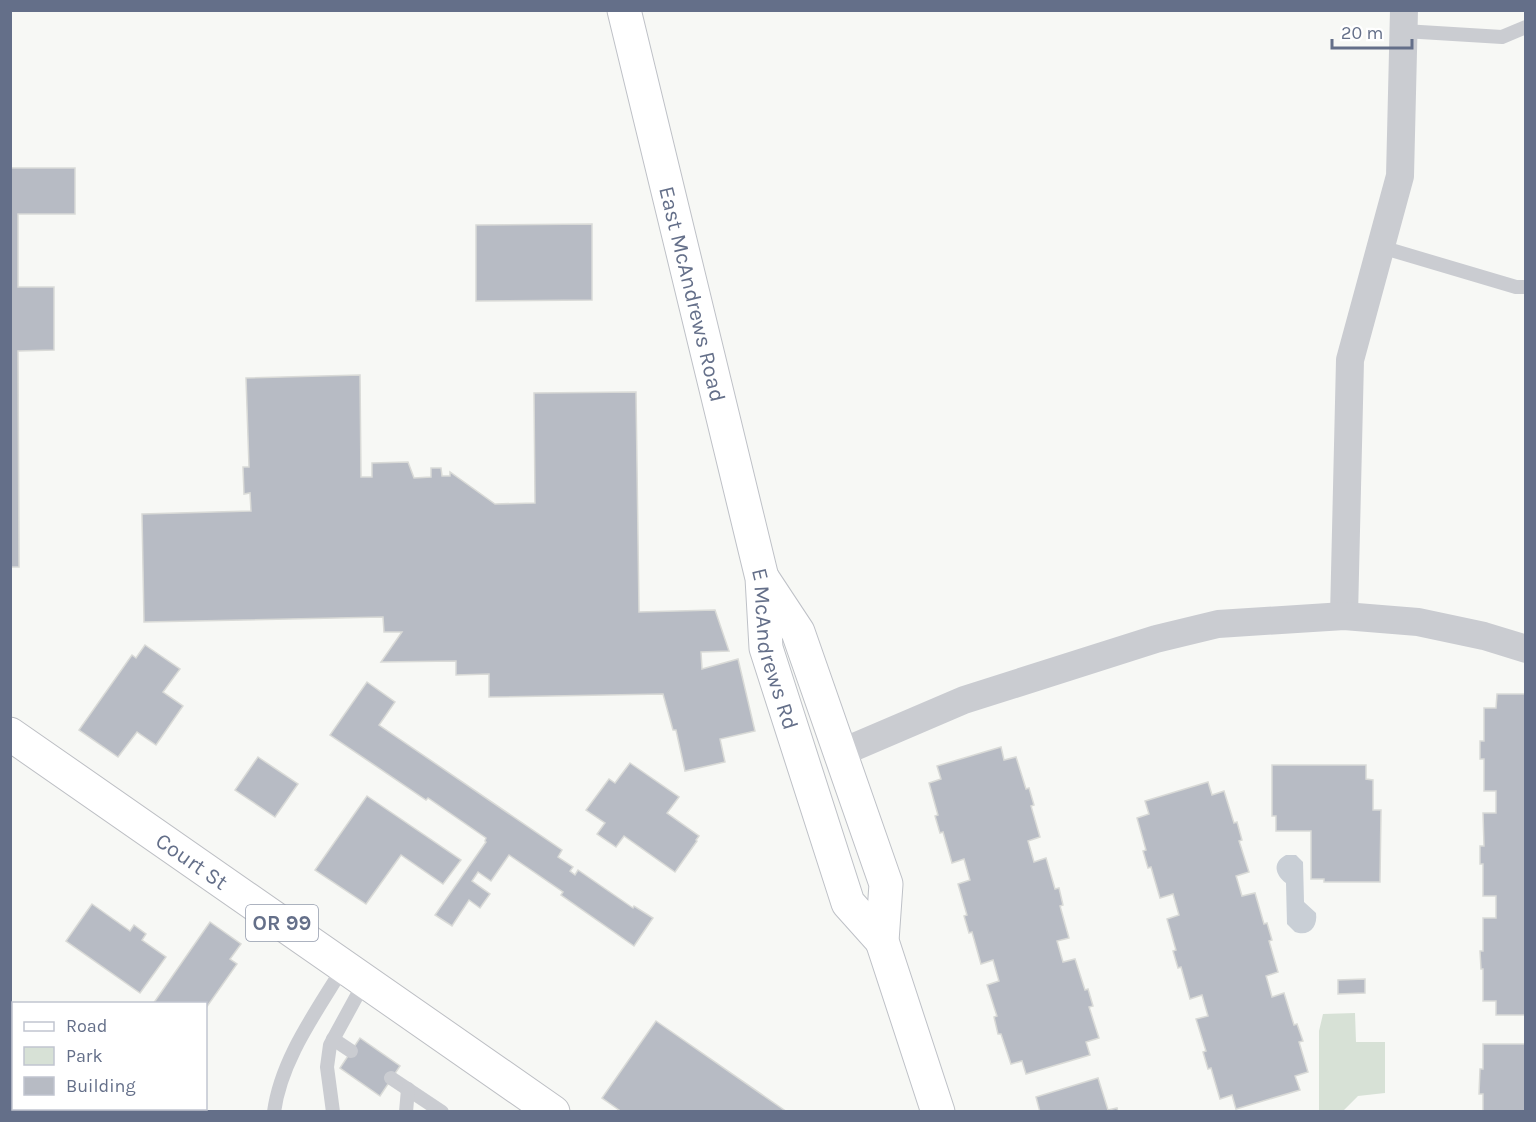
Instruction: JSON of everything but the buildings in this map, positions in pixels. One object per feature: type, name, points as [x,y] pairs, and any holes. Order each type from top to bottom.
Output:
[{"type":"main road","name":"East McAndrews Road","points":[[627,23],[762,578]]},
{"type":"main road","name":"E McAndrews Rd","points":[[762,578],[798,632],[886,884],[882,940],[938,1112]]},
{"type":"main road","name":"E McAndrews Rd","points":[[762,578],[766,648],[848,903],[882,940]]},
{"type":"main road","name":"Court St","points":[[10,734],[553,1112]]},
{"type":"street","points":[[1344,616],[1350,360],[1400,176],[1404,21]]},
{"type":"street","points":[[840,753],[964,700],[1156,639],[1218,624],[1344,616],[1418,622],[1484,636],[1526,649]]},
{"type":"lane","points":[[1404,21],[1502,37],[1526,27]]},
{"type":"lane","points":[[1381,247],[1516,287],[1526,287]]},
{"type":"lane","points":[[333,1112],[327,1067],[330,1045],[354,974]]},
{"type":"lane","points":[[273,1112],[276,1095],[297,1044],[354,974]]},
{"type":"lane","points":[[333,1039],[351,1051]]},
{"type":"lane","points":[[392,1078],[441,1112]]},
{"type":"lane","points":[[406,1112],[408,1089]]},
{"type":"green space","points":[[1355,1013],[1356,1042],[1385,1042],[1385,1093],[1358,1096],[1343,1111],[1319,1111],[1319,1031],[1323,1014]]},
{"type":"shaded area","points":[[1286,855],[1296,855],[1303,862],[1304,902],[1316,913],[1316,923],[1308,932],[1295,932],[1287,924],[1286,883],[1277,872],[1279,861]]}]
